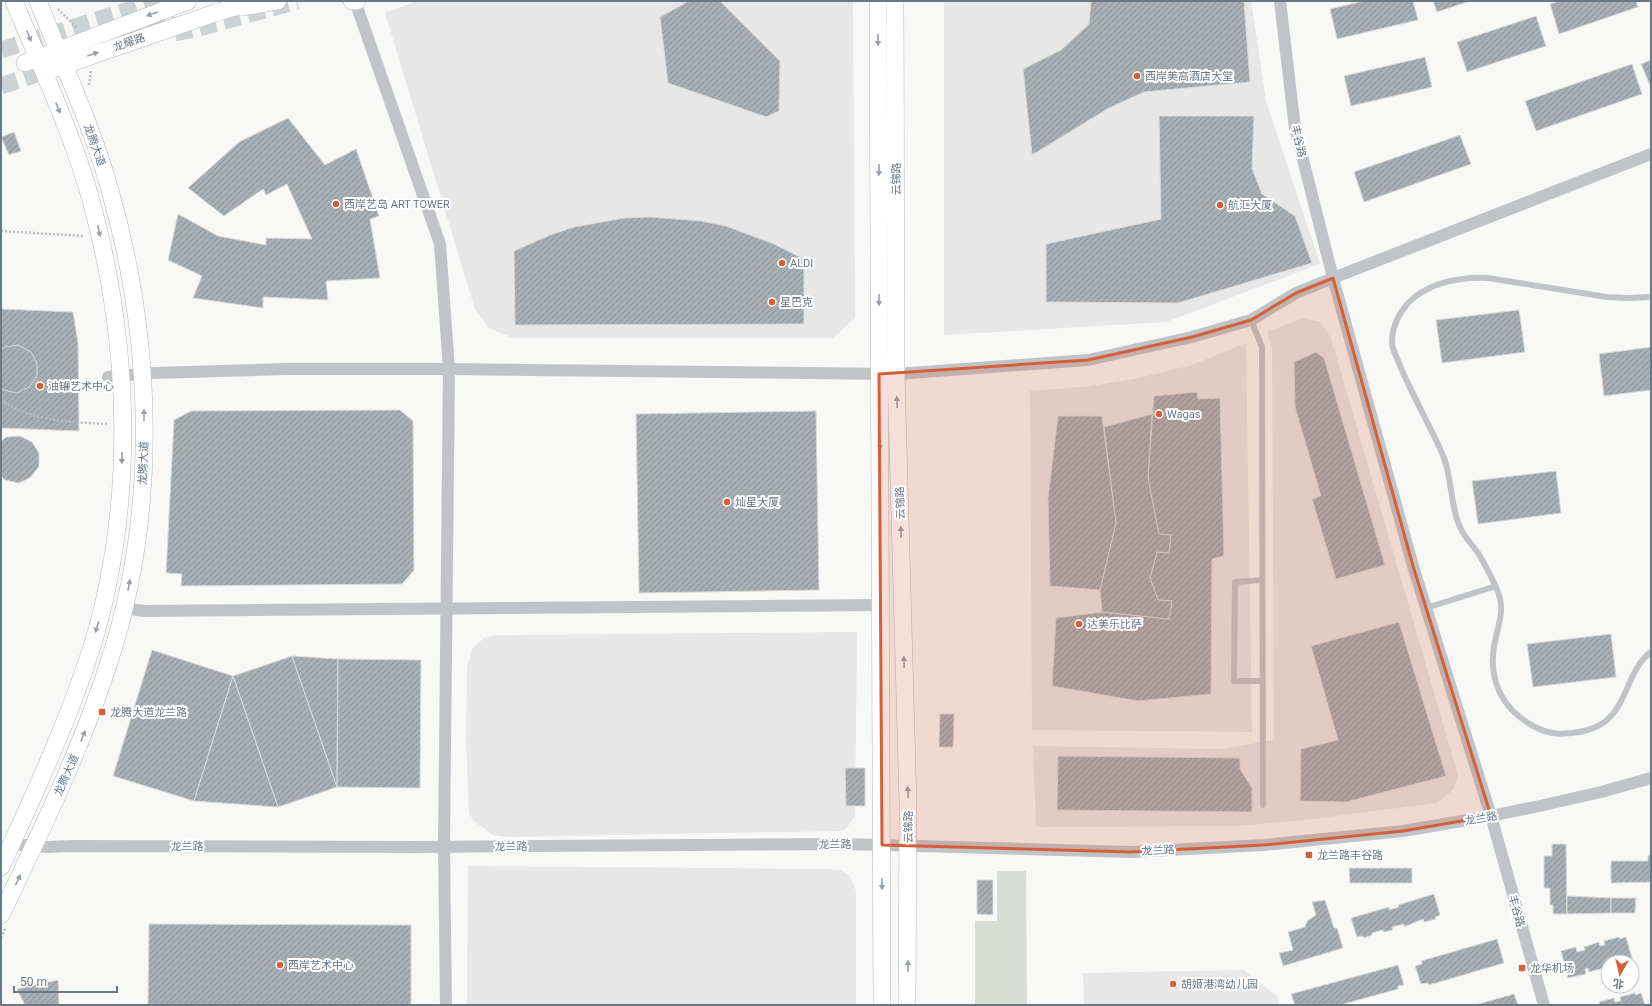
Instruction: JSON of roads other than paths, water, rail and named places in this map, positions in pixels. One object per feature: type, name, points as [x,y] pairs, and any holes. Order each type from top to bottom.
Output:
[{"type":"main road","name":"龙腾大道","points":[[1,866],[6,845],[60,735],[90,652],[106,589],[116,532],[121,488],[123,437],[114,376],[114,314],[100,237],[77,157],[35,64],[14,1]]},
{"type":"main road","name":"龙腾大道","points":[[1,916],[80,743],[110,658],[124,608],[134,562],[143,489],[144,437],[136,311],[121,233],[98,150],[38,1]]},
{"type":"main road","name":"龙耀路","points":[[61,57],[188,1]]},
{"type":"main road","name":"龙耀路","points":[[35,64],[255,1]]},
{"type":"main road","name":"龙耀路","points":[[215,12],[278,1]]},
{"type":"main road","name":"云锦路","points":[[878,1],[882,1005]]},
{"type":"main road","name":"云锦路","points":[[895,1],[896,374],[908,845],[907,1005]]},
{"type":"street","points":[[356,1],[440,244],[449,369],[444,846],[446,1005]]},
{"type":"street","name":"丰谷路","points":[[1280,1],[1295,128],[1333,278],[1426,608],[1491,816],[1544,1005]]},
{"type":"street","points":[[114,376],[285,369],[449,369],[896,374],[1088,360],[1192,337],[1251,320],[1296,293],[1651,154]]},
{"type":"street","points":[[124,608],[144,611],[881,605]]},
{"type":"street","name":"龙兰路","points":[[6,845],[33,847],[835,844],[1131,852],[1264,845],[1403,831],[1491,816],[1601,792],[1651,778]]},
{"type":"lane","points":[[1651,297],[1607,297],[1521,283],[1472,277],[1449,281],[1427,288],[1410,302],[1398,317],[1394,329],[1392,344],[1444,456],[1454,509],[1460,526],[1466,539],[1477,553],[1496,586],[1502,607],[1493,653],[1493,668],[1495,683],[1503,701],[1519,716],[1534,726],[1552,733],[1573,734],[1594,729],[1610,718],[1619,705],[1641,662],[1651,652]]},
{"type":"lane","points":[[1251,320],[1262,347],[1263,805]]},
{"type":"lane","points":[[1262,580],[1234,582],[1234,681],[1262,681]]},
{"type":"lane","points":[[1426,608],[1496,586]]},
{"type":"tunnel","points":[[1,50],[158,1]]},
{"type":"tunnel","points":[[175,33],[199,28],[297,1]]},
{"type":"tunnel","points":[[101,42],[175,19]]},
{"type":"tunnel","points":[[1,86],[58,67]]},
{"type":"place","name":"西岸美高酒店大堂","points":[[1137,76]]},
{"type":"place","name":"西岸艺岛 ART TOWER","points":[[336,204]]},
{"type":"place","name":"航汇大厦","points":[[1220,205]]},
{"type":"place","name":"ALDI","points":[[782,263]]},
{"type":"place","name":"星巴克","points":[[772,302]]},
{"type":"place","name":"油罐艺术中心","points":[[40,386]]},
{"type":"place","name":"Wagas","points":[[1159,414]]},
{"type":"place","name":"灿星大厦","points":[[727,502]]},
{"type":"place","name":"达美乐比萨","points":[[1079,624]]},
{"type":"place","name":"龙腾大道龙兰路","points":[[102,712]]},
{"type":"place","name":"龙兰路丰谷路","points":[[1309,855]]},
{"type":"place","name":"西岸艺术中心","points":[[280,965]]},
{"type":"place","name":"龙华机场","points":[[1522,968]]},
{"type":"place","name":"胡姬港湾幼儿园","points":[[1173,984]]}]
